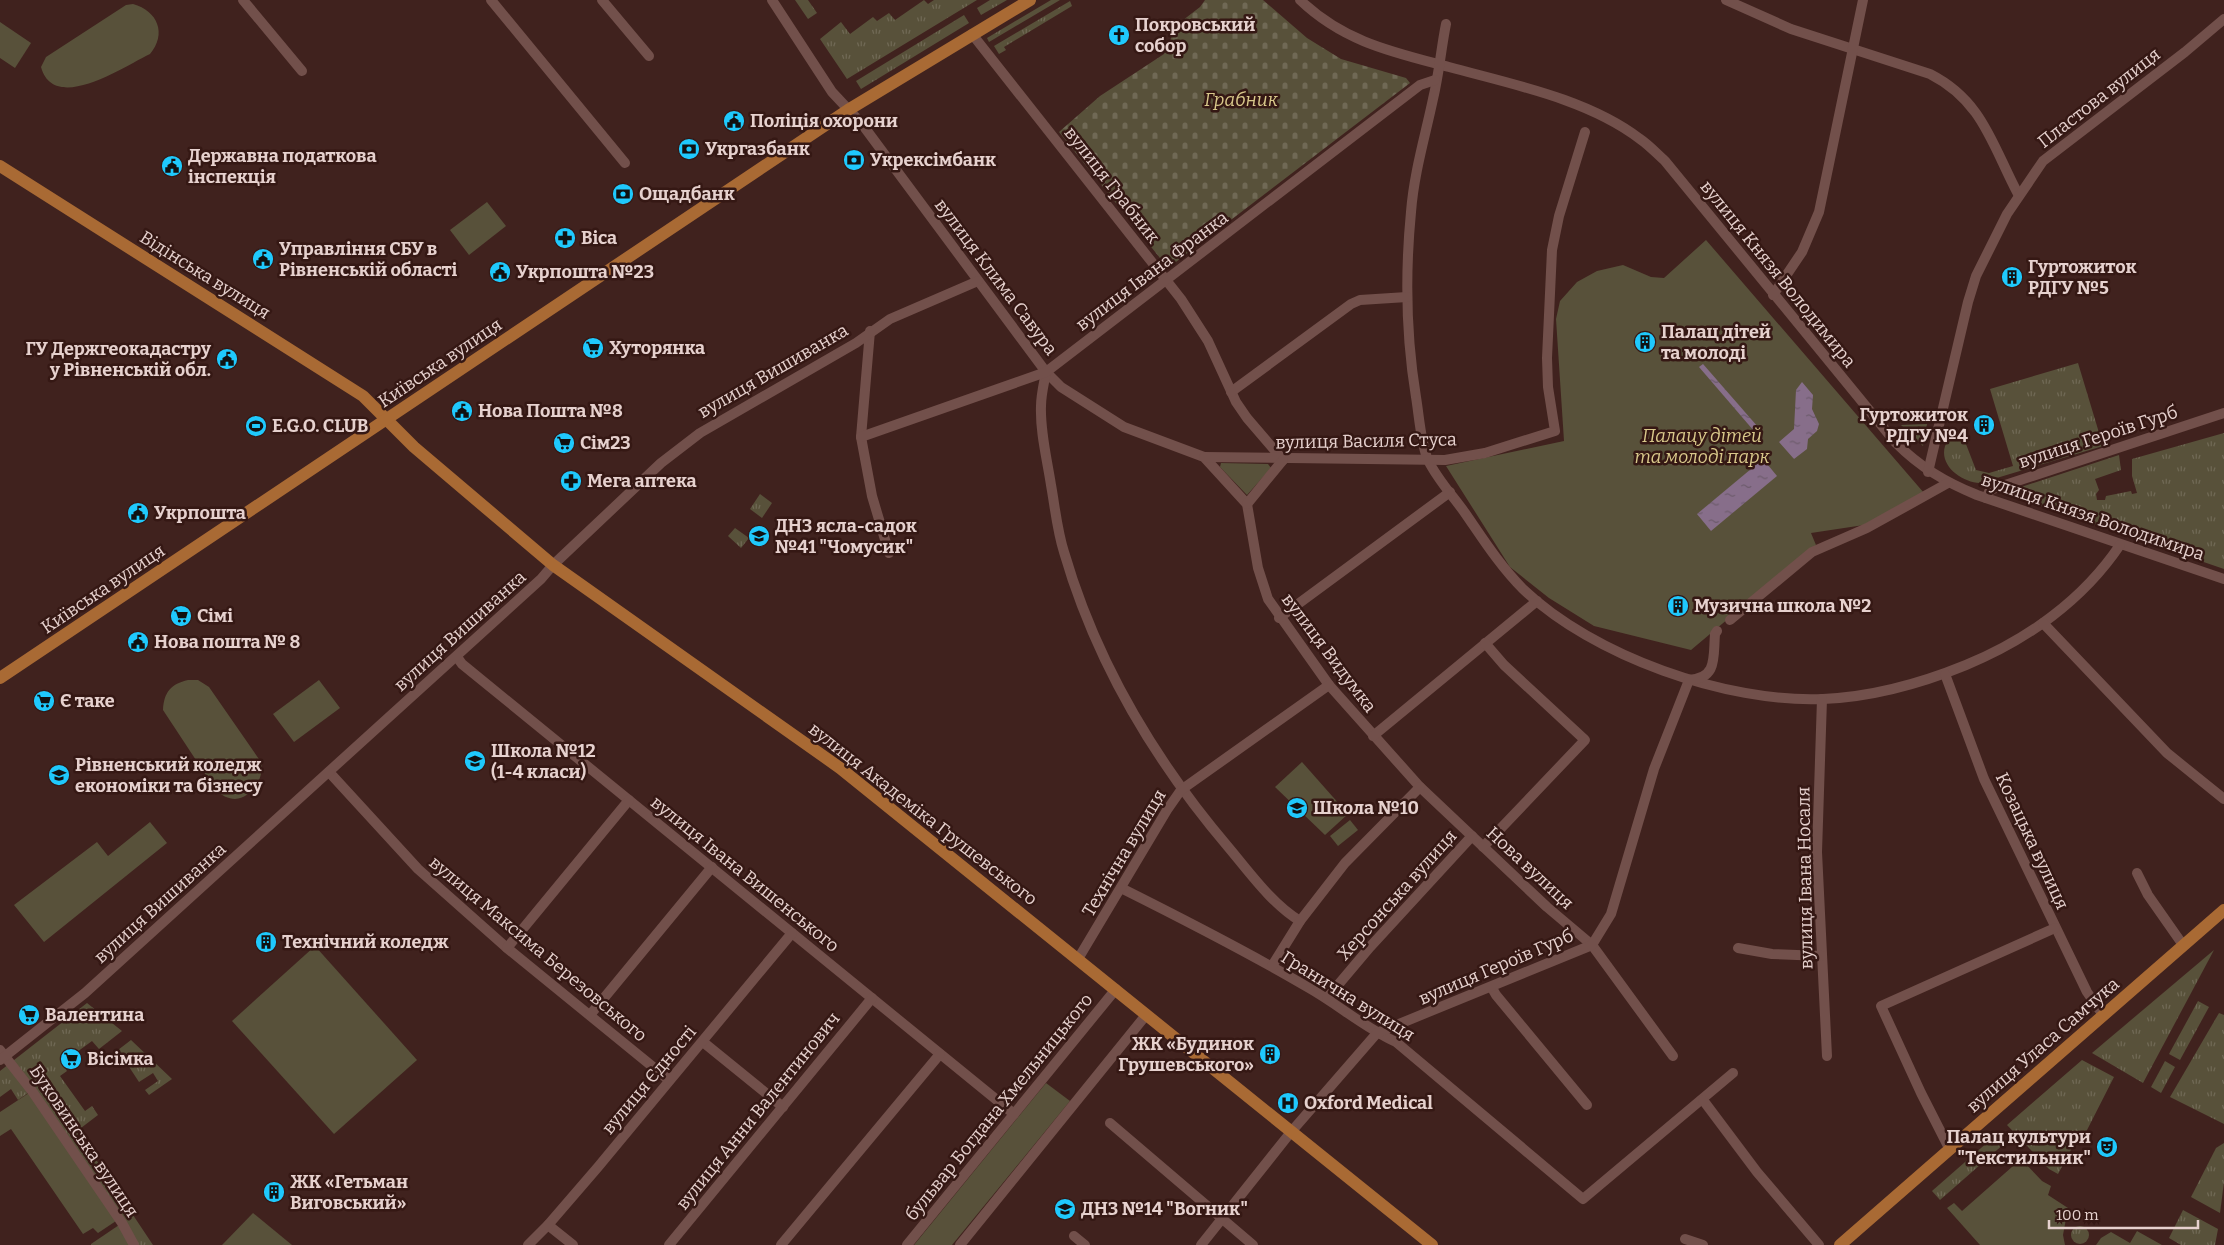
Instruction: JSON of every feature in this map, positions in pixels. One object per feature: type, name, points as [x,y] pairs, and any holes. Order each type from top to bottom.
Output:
[{"type":"main road","name":"Київська вулиця","points":[[0,678],[848,110],[1030,0]]},
{"type":"main road","name":"Відінська вулиця","points":[[0,166],[353,389],[387,420]]},
{"type":"main road","name":"вулиця Академіка Грушевського","points":[[387,420],[414,448],[552,565],[819,752],[1432,1245]]},
{"type":"main road","name":"вулиця Уласа Самчука","points":[[1840,1245],[2224,910]]},
{"type":"street","points":[[243,0],[302,72]]},
{"type":"street","points":[[491,0],[625,163]]},
{"type":"street","points":[[602,0],[649,56]]},
{"type":"street","name":"вулиця Клима Савура","points":[[772,0],[832,92],[862,124],[1046,372],[1041,406],[1044,444],[1063,551],[1073,581],[1110,671],[1138,723],[1181,790],[1250,873],[1291,916],[1300,921]]},
{"type":"street","name":"вулиця Князя Володимира","points":[[1300,0],[1324,22],[1371,46],[1517,85],[1573,104],[1610,121],[1639,138],[1665,161],[1896,443],[1928,472],[1948,483],[1986,498],[2224,580]]},
{"type":"street","points":[[1726,0],[1791,29],[1930,74],[1960,93],[1980,116],[2018,194]]},
{"type":"street","points":[[1773,295],[1802,252],[1819,212],[1863,0]]},
{"type":"street","name":"Пластова вулиця","points":[[1928,472],[1971,293],[1997,233],[2018,194],[2051,153],[2129,96],[2224,19]]},
{"type":"street","points":[[1446,24],[1440,65],[1435,80],[1434,95],[1418,158],[1411,210],[1408,297],[1413,374],[1427,458],[1502,567],[1537,601],[1592,638],[1627,656],[1689,680],[1745,693],[1822,700],[1863,695],[1944,674],[1981,659],[2044,623],[2104,568],[2120,545]]},
{"type":"street","name":"вулиця Грабник","points":[[972,34],[1166,280],[1197,323],[1246,418],[1283,460]]},
{"type":"street","name":"вулиця Івана Франка","points":[[861,437],[1046,372],[1420,85],[1435,80]]},
{"type":"street","name":"вулиця Василя Стуса","points":[[1204,457],[1283,460],[1427,458],[1445,460],[1485,453],[1555,431],[1548,387],[1547,358],[1552,250],[1559,216],[1586,132]]},
{"type":"street","name":"вулиця Вишиванка","points":[[2,1055],[85,993],[541,579],[552,565],[662,463],[700,433],[856,343],[870,331],[890,319],[978,281]]},
{"type":"street","points":[[1231,392],[1350,304],[1360,300],[1408,297]]},
{"type":"street","points":[[870,331],[861,437],[872,496],[889,553]]},
{"type":"street","points":[[1046,372],[1061,387],[1124,427],[1150,439],[1204,457],[1247,504],[1283,460]]},
{"type":"street","name":"вулиця Героїв Гурб","points":[[1986,498],[1990,490],[2224,413]]},
{"type":"street","points":[[1730,620],[1812,552],[1867,528],[1948,483]]},
{"type":"street","points":[[1279,618],[1450,492]]},
{"type":"street","name":"вулиця Видумка","points":[[1247,504],[1258,568],[1268,599],[1279,618],[1329,685],[1373,736]]},
{"type":"street","points":[[1373,736],[1537,601]]},
{"type":"street","points":[[2044,623],[2167,752],[2224,799]]},
{"type":"street","points":[[1689,680],[1702,679],[1708,674],[1713,663],[1715,634],[1717,632]]},
{"type":"street","points":[[1483,847],[1585,740],[1504,665],[1485,643]]},
{"type":"street","name":"вулиця Івана Вишенського","points":[[456,657],[1014,1114]]},
{"type":"street","name":"Козацька вулиця","points":[[1944,674],[1984,779],[2087,992],[2103,1015]]},
{"type":"street","name":"вулиця Героїв Гурб","points":[[1201,1245],[1292,1132],[1377,1033],[1492,988],[1592,944],[1611,914],[1654,769],[1689,680]]},
{"type":"street","name":"Технічна вулиця","points":[[1078,959],[1167,810],[1181,790],[1329,685]]},
{"type":"street","name":"вулиця Івана Носаля","points":[[1822,700],[1817,852],[1827,1056]]},
{"type":"street","name":"Нова вулиця","points":[[1373,736],[1420,788],[1547,907],[1592,944],[1673,1056]]},
{"type":"street","name":"вулиця Максима Березовського","points":[[329,772],[418,869],[507,948],[669,1080]]},
{"type":"street","points":[[1272,966],[1300,921],[1345,863],[1420,788]]},
{"type":"street","points":[[507,948],[629,800]]},
{"type":"street","name":"Херсонська вулиця","points":[[1327,998],[1370,947],[1472,836]]},
{"type":"street","points":[[590,1015],[712,867]]},
{"type":"street","points":[[2137,873],[2148,895],[2183,945]]},
{"type":"street","name":"Гранична вулиця","points":[[1121,888],[1272,966],[1327,998],[1377,1033],[1396,1042],[1583,1199],[1703,1100]]},
{"type":"street","points":[[1950,1150],[1921,1093],[1881,1006],[2055,928]]},
{"type":"street","name":"вулиця Єдності","points":[[528,1245],[548,1225],[792,933]]},
{"type":"street","points":[[1738,948],[1772,954],[1822,956]]},
{"type":"street","points":[[1492,988],[1496,996],[1587,1105]]},
{"type":"street","name":"бульвар Богдана Хмельницького","points":[[907,1245],[1116,989]]},
{"type":"street","name":"вулиця Анни Валентинович","points":[[669,1245],[872,998]]},
{"type":"street","points":[[960,1245],[1146,1015]]},
{"type":"street","points":[[702,1042],[783,1107]]},
{"type":"street","points":[[781,1245],[940,1054]]},
{"type":"street","name":"Буковинська вулиця","points":[[2,1055],[32,1090],[109,1204],[134,1245]]},
{"type":"street","points":[[1733,1073],[1703,1100],[1758,1172],[1819,1245]]},
{"type":"street","points":[[1110,1123],[1252,1245]]},
{"type":"street","points":[[548,1225],[573,1245]]},
{"type":"street","points":[[1074,1236],[1085,1245]]},
{"type":"street","points":[[1685,1239],[1703,1245]]},
{"type":"green space","points":[[795,0],[808,0],[817,13],[808,19]]},
{"type":"green space","points":[[924,0],[928,4],[934,0],[977,0],[847,79],[820,39],[841,22],[850,34],[873,17],[877,21],[889,13],[895,20]]},
{"type":"green space","points":[[990,0],[1007,0],[981,15],[977,8]]},
{"type":"green space","points":[[1051,0],[1060,0],[989,42],[987,38]]},
{"type":"green space","name":"Грабник","points":[[1205,0],[1263,0],[1307,38],[1341,59],[1406,78],[1410,83],[1168,268],[1059,132],[1100,96],[1164,54],[1169,45],[1174,27],[1200,7]]},
{"type":"green space","points":[[1070,1],[1072,6],[1004,47],[1006,50],[999,54],[994,46]]},
{"type":"green space","points":[[133,4],[149,12],[157,24],[159,31],[158,39],[150,54],[90,83],[74,87],[60,87],[48,80],[41,67],[46,57],[126,5]]},
{"type":"green space","points":[[964,15],[969,23],[861,89],[856,81]]},
{"type":"green space","points":[[0,22],[31,43],[15,68],[0,58]]},
{"type":"green space","points":[[487,202],[506,226],[469,255],[450,230]]},
{"type":"green space","name":"Палацу дітей та молоді парк","points":[[1706,240],[1924,493],[1864,525],[1811,533],[1816,545],[1691,650],[1594,626],[1549,598],[1510,567],[1446,466],[1564,441],[1556,319],[1560,301],[1577,282],[1597,271],[1623,265],[1651,277],[1664,278]]},
{"type":"green space","points":[[2078,363],[2103,446],[1980,483],[1965,479],[1951,469],[1944,456],[1945,448],[1948,440],[1959,436],[1964,439],[1976,470],[1989,473],[2013,466],[1990,389]]},
{"type":"green space","points":[[1927,424],[1923,446],[1901,425]]},
{"type":"green space","points":[[2224,433],[2224,569],[2003,493],[2119,455],[2121,470],[2095,479],[2099,490],[2096,494],[2097,500],[2105,500],[2106,496],[2131,491],[2132,494],[2137,493],[2132,476],[2132,459]]},
{"type":"green space","points":[[1221,463],[1268,464],[1271,468],[1247,495],[1220,467]]},
{"type":"green space","points":[[760,494],[772,503],[762,518],[750,509]]},
{"type":"green space","points":[[735,528],[749,538],[741,548],[728,536]]},
{"type":"green space","points":[[188,680],[198,680],[209,687],[261,762],[261,774],[256,786],[241,798],[225,797],[217,792],[163,710],[165,698],[170,690],[177,684]]},
{"type":"green space","points":[[319,680],[340,708],[294,742],[273,714]]},
{"type":"green space","points":[[1302,762],[1348,814],[1325,835],[1275,787]]},
{"type":"green space","points":[[1350,820],[1358,830],[1338,846],[1330,836]]},
{"type":"green space","points":[[150,822],[167,843],[44,942],[14,905],[97,842],[108,856]]},
{"type":"green space","points":[[315,946],[417,1060],[334,1134],[232,1021]]},
{"type":"green space","points":[[2214,950],[2143,1083],[2092,1053]]},
{"type":"green space","points":[[2198,1001],[2209,1007],[2180,1060],[2169,1054]]},
{"type":"green space","points":[[87,1003],[122,1031],[99,1049],[92,1041],[62,1063],[67,1071],[60,1076],[85,1111],[92,1106],[98,1115],[77,1131],[153,1245],[134,1245],[31,1091],[18,1100],[11,1089],[0,1097],[0,1071]]},
{"type":"green space","points":[[2219,1013],[2224,1015],[2224,1124],[2170,1097]]},
{"type":"green space","points":[[131,1040],[172,1079],[149,1095],[145,1090],[158,1081],[153,1073],[139,1082],[118,1050]]},
{"type":"green space","points":[[2082,1060],[2114,1077],[2086,1132],[2081,1131],[2058,1174],[2049,1169],[2007,1125]]},
{"type":"green space","points":[[2165,1061],[2175,1067],[2161,1093],[2151,1087]]},
{"type":"green space","points":[[1046,1083],[1070,1101],[952,1245],[914,1245]]},
{"type":"green space","points":[[32,1091],[119,1219],[98,1233],[93,1228],[83,1234],[11,1129],[0,1136],[0,1112]]},
{"type":"green space","points":[[1997,1134],[2005,1143],[1940,1200],[1932,1191]]},
{"type":"green space","points":[[2224,1143],[2224,1182],[2220,1213],[2191,1197],[2216,1148]]},
{"type":"green space","points":[[2021,1159],[2042,1181],[2051,1186],[2048,1195],[2068,1208],[2063,1235],[2065,1245],[1980,1245],[1947,1208],[1954,1203],[1962,1211]]},
{"type":"green space","points":[[2183,1210],[2218,1229],[2215,1245],[2181,1245],[2169,1238]]},
{"type":"green space","points":[[253,1213],[292,1245],[222,1245]]},
{"type":"green space","points":[[122,1223],[134,1245],[91,1245],[91,1244]]},
{"type":"green space","points":[[2080,1226],[2086,1229],[2089,1235],[2086,1241],[2080,1244],[2074,1241],[2071,1235],[2074,1229]]},
{"type":"green space","points":[[2137,1231],[2162,1245],[2096,1245],[2101,1238],[2111,1232],[2130,1243]]},
{"type":"water","points":[[1703,364],[1758,427],[1754,431],[1699,367]]},
{"type":"water","points":[[1802,382],[1813,395],[1812,409],[1819,424],[1817,431],[1808,439],[1807,449],[1794,459],[1779,442],[1794,429],[1796,390]]},
{"type":"water","points":[[1763,459],[1777,476],[1711,531],[1697,514]]},
{"type":"place","name":"Покровський собор","points":[[1119,35]]},
{"type":"place","name":"Поліцiя охорони","points":[[734,121]]},
{"type":"place","name":"Укргазбанк","points":[[689,149]]},
{"type":"place","name":"Укрексімбанк","points":[[854,160]]},
{"type":"place","name":"Державна податкова інспекція","points":[[172,166]]},
{"type":"place","name":"Ощадбанк","points":[[623,194]]},
{"type":"place","name":"Віса","points":[[565,238]]},
{"type":"place","name":"Управління СБУ в Рівненській області","points":[[263,259]]},
{"type":"place","name":"Укрпошта №23","points":[[500,272]]},
{"type":"place","name":"Гуртожиток РДГУ №5","points":[[2012,277]]},
{"type":"place","name":"Палац дітей та молоді","points":[[1645,342]]},
{"type":"place","name":"Хуторянка","points":[[593,348]]},
{"type":"place","name":"ГУ Держгеокадастру у Рівненській обл.","points":[[227,359]]},
{"type":"place","name":"Нова Пошта №8","points":[[462,411]]},
{"type":"place","name":"Гуртожиток РДГУ №4","points":[[1984,425]]},
{"type":"place","name":"E.G.O. CLUB","points":[[256,426]]},
{"type":"place","name":"Сім23","points":[[564,443]]},
{"type":"place","name":"Мега аптека","points":[[571,481]]},
{"type":"place","name":"Укрпошта","points":[[138,513]]},
{"type":"place","name":"ДНЗ ясла-садок №41 \"Чомусик\"","points":[[759,536]]},
{"type":"place","name":"Музична школа №2","points":[[1678,606]]},
{"type":"place","name":"Сімі","points":[[181,616]]},
{"type":"place","name":"Нова пошта № 8","points":[[138,642]]},
{"type":"place","name":"Є таке","points":[[44,701]]},
{"type":"place","name":"Школа №12 (1-4 класи)","points":[[475,761]]},
{"type":"place","name":"Рівненський коледж економіки та бізнесу","points":[[59,775]]},
{"type":"place","name":"Школа №10","points":[[1297,808]]},
{"type":"place","name":"Технічний коледж","points":[[266,942]]},
{"type":"place","name":"Валентина","points":[[29,1015]]},
{"type":"place","name":"ЖК «Будинок Грушевського»","points":[[1270,1054]]},
{"type":"place","name":"Вiсiмка","points":[[71,1059]]},
{"type":"place","name":"Oxford Medical","points":[[1288,1103]]},
{"type":"place","name":"Палац культури \"Текстильник\"","points":[[2107,1147]]},
{"type":"place","name":"ЖК «Гетьман Виговський»","points":[[274,1192]]},
{"type":"place","name":"ДНЗ №14 \"Вогник\"","points":[[1065,1209]]}]
